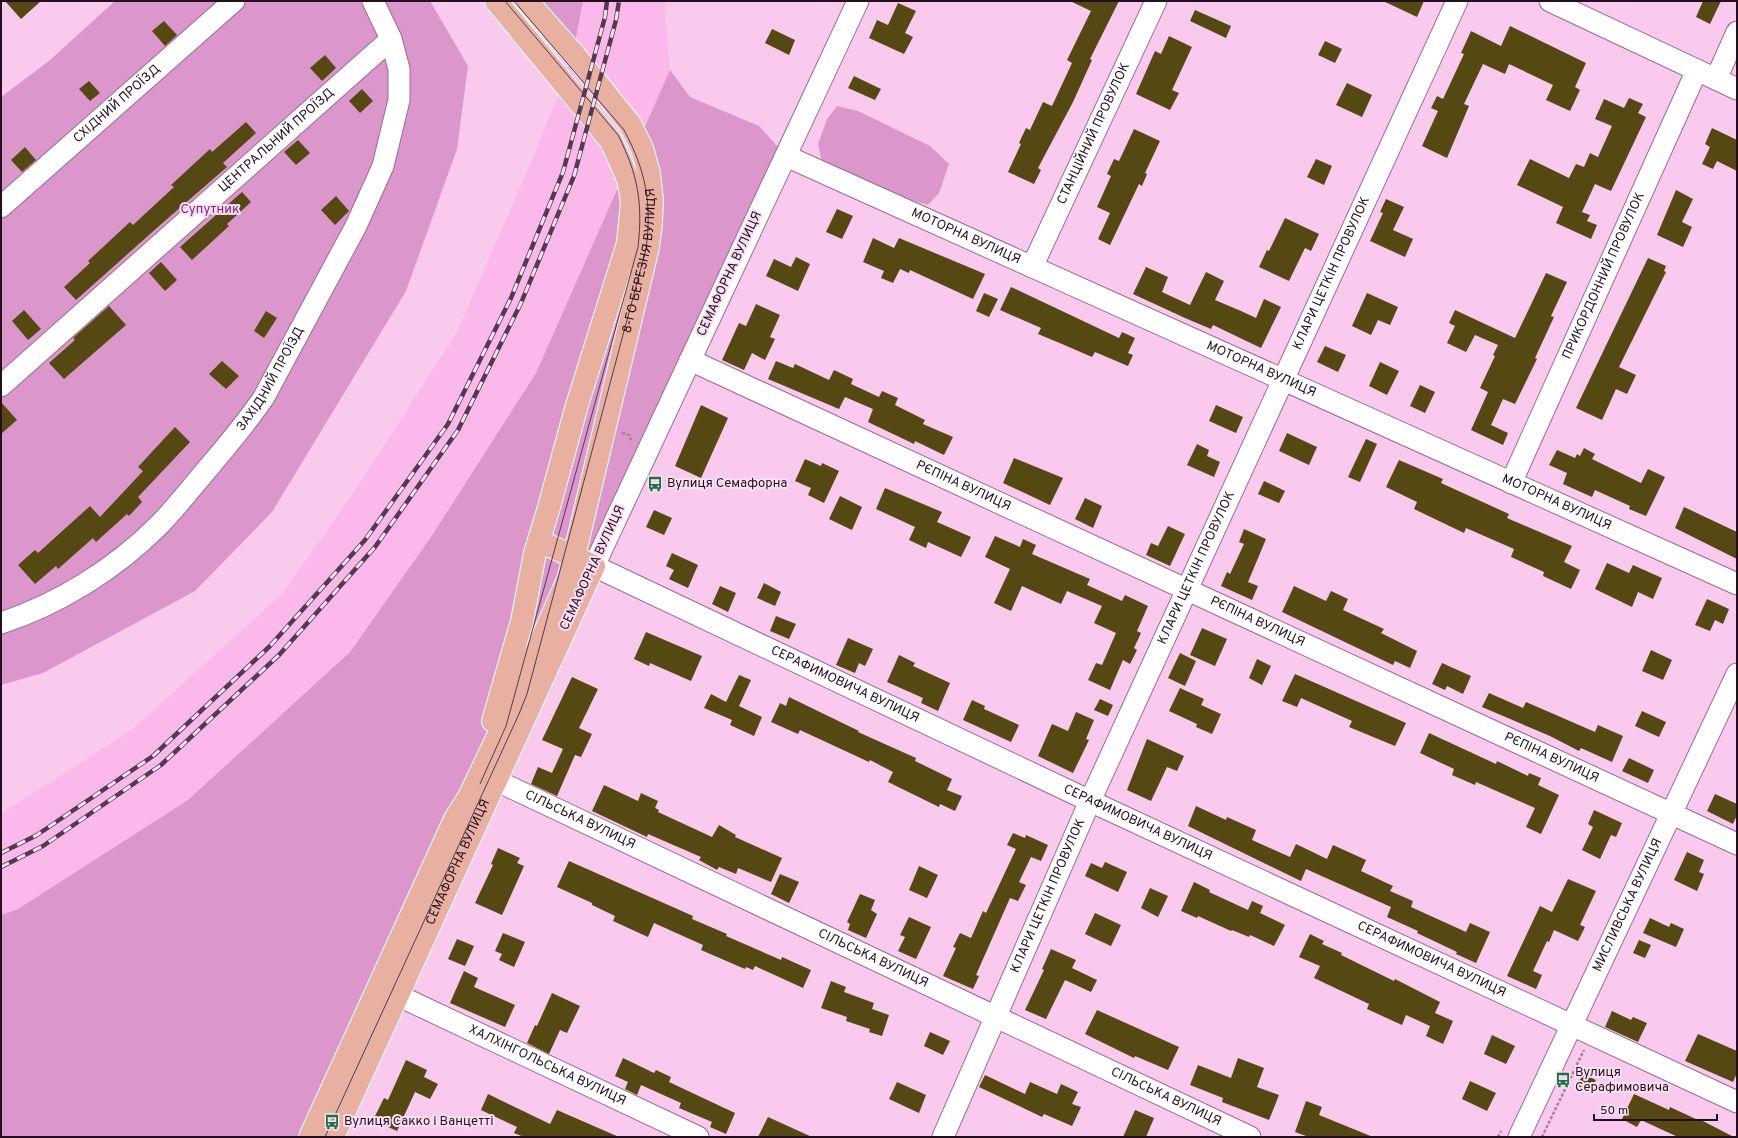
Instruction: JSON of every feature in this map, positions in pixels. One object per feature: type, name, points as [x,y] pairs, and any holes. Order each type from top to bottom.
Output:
[{"type":"main road","name":"8-ГО БЕРЕЗНЯ ВУЛИЦЯ","points":[[496,1],[611,141],[628,179],[632,201],[628,243],[579,398],[539,542]]},
{"type":"main road","name":"8-ГО БЕРЕЗНЯ ВУЛИЦЯ","points":[[527,1],[578,59],[630,124],[646,160],[651,193],[651,222],[648,247],[594,465],[575,556]]},
{"type":"main road","name":"СЕРАФИМОВИЧА ВУЛИЦЯ","points":[[539,542],[575,556],[594,566]]},
{"type":"main road","name":"СЕМАФОРНА ВУЛИЦЯ","points":[[455,819],[462,794],[488,737],[522,621],[532,565],[539,542]]},
{"type":"main road","name":"СЕМАФОРНА ВУЛИЦЯ","points":[[310,1137],[455,819],[469,797],[518,694],[561,598],[575,556]]},
{"type":"main road","name":"СЕМАФОРНА ВУЛИЦЯ","points":[[333,1137],[594,566]]},
{"type":"street","name":"СХІДНИЙ ПРОЇЗД","points":[[1,207],[234,1]]},
{"type":"street","name":"ЗАХІДНИЙ ПРОЇЗД","points":[[1,623],[16,618],[67,594],[115,563],[158,526],[248,422],[264,397],[356,226],[382,166],[399,100],[399,69],[391,39],[372,1]]},
{"type":"street","name":"СЕМАФОРНА ВУЛИЦЯ","points":[[594,566],[858,1]]},
{"type":"street","name":"СТАНЦІЙНИЙ ПРОВУЛОК","points":[[1032,267],[1156,1]]},
{"type":"street","name":"КЛАРИ ЦЕТКІН ПРОВУЛОК","points":[[943,1137],[1090,801],[1457,1]]},
{"type":"street","points":[[1550,1],[1737,89]]},
{"type":"street","points":[[1716,78],[1737,32]]},
{"type":"street","name":"ЦЕНТРАЛЬНИЙ ПРОЇЗД","points":[[1,386],[391,39]]},
{"type":"street","name":"ПРИКОРДОННИЙ ПРОВУЛОК","points":[[1511,483],[1697,70]]},
{"type":"street","name":"МОТОРНА ВУЛИЦЯ","points":[[786,156],[1737,584]]},
{"type":"street","name":"РЄПІНА ВУЛИЦЯ","points":[[690,360],[1737,844]]},
{"type":"street","name":"СЕРАФИМОВИЧА ВУЛИЦЯ","points":[[594,566],[1090,801],[1737,1102]]},
{"type":"street","name":"МИСЛИВСЬКА ВУЛИЦЯ","points":[[1519,1137],[1737,674]]},
{"type":"street","name":"СІЛЬСЬКА ВУЛИЦЯ","points":[[495,780],[1250,1137]]},
{"type":"street","name":"ХАЛХІНГОЛЬСЬКА ВУЛИЦЯ","points":[[397,995],[698,1137]]},
{"type":"path","points":[[1542,1137],[1581,1056]]},
{"type":"shaded area","points":[[583,1],[666,1],[665,13],[670,70],[536,373],[431,537],[350,652],[188,800],[18,909],[1,915],[1,814],[133,729],[283,593],[357,488],[457,332],[533,158],[559,93],[574,48]]},
{"type":"green space","name":"Супутник","points":[[115,1],[430,1],[468,66],[457,149],[406,291],[272,512],[195,591],[43,673],[1,685],[1,97],[49,61]]},
{"type":"green space","points":[[533,1],[583,1],[574,48]]},
{"type":"green space","points":[[670,70],[690,97],[759,126],[786,156],[341,1137],[1,1137],[1,915],[18,909],[188,800],[350,652],[431,537],[536,373]]},
{"type":"green space","points":[[837,106],[858,111],[930,146],[949,164],[939,193],[928,205],[908,199],[822,162],[818,144],[827,119]]},
{"type":"building","points":[[5,1],[41,1],[21,19]]},
{"type":"building","points":[[1070,1],[1119,1],[1090,59],[1092,60],[1073,102],[1038,168],[1041,170],[1034,184],[1008,172],[1021,144],[1019,143],[1026,128],[1030,130],[1043,102],[1052,106],[1072,63],[1067,60],[1091,11]]},
{"type":"building","points":[[1383,1],[1424,1],[1417,17]]},
{"type":"building","points":[[1703,1],[1721,1],[1710,24],[1696,17]]},
{"type":"building","points":[[898,3],[916,11],[905,33],[913,37],[904,54],[869,38],[877,20],[888,25]]},
{"type":"building","points":[[1195,10],[1231,26],[1226,38],[1190,21]]},
{"type":"building","points":[[164,21],[177,35],[165,46],[152,31]]},
{"type":"building","points":[[1510,26],[1586,63],[1575,87],[1580,90],[1570,111],[1546,100],[1553,85],[1509,64],[1505,74],[1483,64],[1464,104],[1469,106],[1447,158],[1422,146],[1438,111],[1431,108],[1437,96],[1443,99],[1464,54],[1461,53],[1471,31],[1501,46]]},
{"type":"building","points":[[772,29],[795,40],[789,55],[765,43]]},
{"type":"building","points":[[1169,36],[1192,47],[1172,90],[1179,93],[1170,110],[1136,94],[1155,51],[1161,54]]},
{"type":"building","points":[[1325,41],[1342,49],[1335,63],[1318,55]]},
{"type":"building","points":[[325,55],[336,68],[322,81],[310,68]]},
{"type":"building","points":[[854,76],[881,89],[875,100],[848,88]]},
{"type":"building","points":[[89,81],[100,93],[90,101],[79,89]]},
{"type":"building","points":[[1347,83],[1372,95],[1362,117],[1336,105]]},
{"type":"building","points":[[362,89],[373,101],[360,113],[349,101]]},
{"type":"building","points":[[1629,98],[1643,104],[1638,113],[1646,117],[1611,191],[1595,184],[1582,212],[1590,215],[1587,221],[1597,225],[1591,239],[1556,223],[1563,207],[1517,185],[1530,159],[1569,178],[1576,164],[1584,167],[1590,153],[1598,157],[1612,126],[1595,119],[1604,99],[1624,108]]},
{"type":"building","points":[[246,122],[256,133],[223,163],[227,167],[76,300],[64,287],[90,263],[88,261],[130,222],[133,225],[174,187],[171,185],[210,149],[212,152]]},
{"type":"building","points":[[1712,128],[1737,140],[1737,171],[1717,161],[1713,169],[1702,164],[1710,147],[1705,144]]},
{"type":"building","points":[[1134,129],[1160,141],[1145,173],[1147,174],[1142,186],[1139,184],[1110,245],[1098,239],[1110,213],[1097,207],[1111,176],[1107,174],[1114,159],[1119,161]]},
{"type":"building","points":[[298,140],[310,153],[296,165],[284,152]]},
{"type":"building","points":[[25,147],[36,160],[22,172],[11,160]]},
{"type":"building","points":[[1316,159],[1332,166],[1324,185],[1307,177]]},
{"type":"building","points":[[1676,190],[1693,199],[1682,222],[1692,227],[1683,247],[1657,235]]},
{"type":"building","points":[[242,192],[251,202],[227,224],[229,226],[192,260],[180,247]]},
{"type":"building","points":[[336,196],[349,211],[335,225],[321,210]]},
{"type":"building","points":[[1386,199],[1404,207],[1393,230],[1413,239],[1405,257],[1370,241],[1383,213],[1380,212]]},
{"type":"building","points":[[837,209],[853,216],[842,239],[826,232]]},
{"type":"building","points":[[1285,218],[1319,234],[1311,251],[1305,248],[1289,281],[1259,267],[1267,250],[1269,251]]},
{"type":"building","points":[[873,238],[894,248],[899,238],[985,274],[973,299],[910,270],[909,273],[900,269],[893,283],[881,278],[884,271],[863,262]]},
{"type":"building","points":[[796,257],[810,264],[798,291],[766,276],[774,259],[791,267]]},
{"type":"building","points":[[1648,258],[1666,266],[1664,271],[1666,272],[1619,367],[1636,375],[1627,394],[1616,389],[1602,420],[1576,408]]},
{"type":"building","points":[[161,262],[177,280],[165,291],[149,273]]},
{"type":"building","points":[[1146,267],[1168,277],[1162,292],[1190,305],[1206,272],[1224,281],[1215,300],[1256,318],[1264,299],[1281,307],[1261,348],[1213,325],[1211,329],[1133,294]]},
{"type":"building","points":[[1546,273],[1567,282],[1551,316],[1554,317],[1535,358],[1537,359],[1515,404],[1503,399],[1491,425],[1508,433],[1503,445],[1471,430],[1488,392],[1480,388],[1495,356],[1493,355],[1498,345],[1475,335],[1466,352],[1447,343],[1455,326],[1449,323],[1455,310],[1515,338]]},
{"type":"building","points":[[1011,287],[1119,338],[1122,332],[1135,338],[1128,353],[1133,355],[1128,366],[1095,352],[1092,357],[1038,334],[1041,328],[1000,310]]},
{"type":"building","points":[[984,293],[998,299],[989,317],[976,311]]},
{"type":"building","points":[[1367,293],[1398,307],[1390,325],[1378,320],[1371,335],[1352,326]]},
{"type":"building","points":[[756,304],[780,315],[770,337],[775,339],[765,360],[752,353],[744,370],[722,360],[739,323],[746,326]]},
{"type":"building","points":[[109,306],[126,325],[64,379],[49,363],[75,340],[73,338]]},
{"type":"building","points":[[24,310],[41,329],[28,340],[12,321]]},
{"type":"building","points":[[266,311],[277,318],[264,338],[254,331]]},
{"type":"building","points":[[1325,346],[1346,355],[1338,372],[1317,362]]},
{"type":"building","points":[[222,361],[239,376],[226,389],[209,374]]},
{"type":"building","points":[[776,361],[793,368],[795,364],[829,380],[834,370],[853,379],[851,384],[879,397],[882,391],[898,398],[895,405],[925,420],[923,424],[953,437],[944,455],[915,441],[914,444],[868,422],[873,409],[845,397],[839,409],[768,379]]},
{"type":"building","points":[[1380,362],[1399,371],[1387,395],[1369,386]]},
{"type":"building","points":[[1420,385],[1435,392],[1425,413],[1410,406]]},
{"type":"building","points":[[1,402],[17,420],[1,434]]},
{"type":"building","points":[[701,405],[728,418],[701,478],[675,466]]},
{"type":"building","points":[[1216,405],[1243,417],[1236,433],[1209,421]]},
{"type":"building","points":[[175,427],[190,442],[138,497],[142,502],[129,516],[127,514],[96,542],[93,538],[58,569],[56,566],[35,584],[18,565],[35,550],[38,553],[90,506],[100,517],[143,471],[138,467]]},
{"type":"building","points":[[1287,433],[1317,447],[1309,465],[1279,451]]},
{"type":"building","points":[[1366,439],[1377,444],[1360,482],[1348,477]]},
{"type":"building","points":[[1197,444],[1209,450],[1207,456],[1220,462],[1214,477],[1187,465]]},
{"type":"building","points":[[1584,448],[1595,454],[1592,459],[1641,483],[1648,469],[1665,477],[1646,516],[1629,509],[1630,506],[1595,490],[1592,497],[1563,484],[1567,473],[1549,465],[1557,450],[1575,458],[1577,454],[1580,456]]},
{"type":"building","points":[[1014,458],[1063,478],[1050,505],[1003,483]]},
{"type":"building","points":[[805,459],[821,466],[822,463],[839,471],[824,503],[808,495],[811,488],[795,481]]},
{"type":"building","points":[[1399,460],[1443,479],[1441,483],[1509,514],[1507,518],[1572,546],[1564,562],[1580,570],[1571,589],[1543,576],[1544,572],[1511,557],[1514,549],[1466,528],[1464,533],[1414,509],[1417,502],[1386,487]]},
{"type":"building","points":[[1264,481],[1285,491],[1279,503],[1258,494]]},
{"type":"building","points":[[885,488],[942,512],[937,522],[971,537],[961,557],[928,542],[926,548],[909,540],[915,527],[876,509]]},
{"type":"building","points":[[840,496],[862,507],[852,530],[829,519]]},
{"type":"building","points":[[1085,498],[1102,506],[1093,528],[1075,519]]},
{"type":"building","points":[[1684,507],[1737,532],[1737,559],[1675,528]]},
{"type":"building","points":[[654,510],[672,518],[664,535],[646,527]]},
{"type":"building","points":[[1168,526],[1185,534],[1170,566],[1146,555],[1151,543],[1158,546]]},
{"type":"building","points":[[1244,529],[1266,539],[1248,582],[1258,586],[1252,600],[1221,586],[1227,572],[1230,574],[1244,544],[1239,542]]},
{"type":"building","points":[[995,536],[1020,547],[1023,539],[1036,545],[1032,554],[1090,579],[1087,585],[1122,601],[1125,595],[1148,606],[1137,631],[1141,633],[1134,648],[1137,650],[1130,664],[1123,660],[1110,690],[1088,680],[1096,663],[1102,665],[1116,633],[1094,623],[1102,606],[1067,591],[1061,604],[1022,586],[1011,611],[994,603],[1010,569],[985,557]]},
{"type":"building","points":[[672,553],[698,565],[688,588],[669,579],[674,570],[666,566]]},
{"type":"building","points":[[1607,563],[1629,573],[1633,565],[1662,578],[1653,599],[1638,592],[1632,607],[1595,589]]},
{"type":"building","points":[[764,583],[781,592],[775,606],[757,598]]},
{"type":"building","points":[[720,586],[736,593],[728,612],[712,604]]},
{"type":"building","points":[[1294,586],[1326,601],[1331,591],[1348,599],[1343,610],[1384,629],[1381,633],[1417,651],[1410,668],[1395,661],[1393,665],[1282,612]]},
{"type":"building","points":[[1707,599],[1729,609],[1723,624],[1715,620],[1710,631],[1695,625]]},
{"type":"building","points":[[776,616],[796,624],[789,639],[770,631]]},
{"type":"building","points":[[1202,628],[1227,639],[1215,666],[1190,655]]},
{"type":"building","points":[[646,632],[702,656],[691,681],[650,663],[649,666],[634,659]]},
{"type":"building","points":[[848,638],[873,649],[865,666],[859,663],[855,673],[836,665]]},
{"type":"building","points":[[1651,650],[1672,660],[1663,680],[1642,671]]},
{"type":"building","points":[[1180,653],[1196,661],[1185,686],[1168,678]]},
{"type":"building","points":[[899,655],[915,663],[913,666],[950,683],[938,711],[921,703],[923,698],[887,682]]},
{"type":"building","points":[[1257,659],[1271,666],[1262,685],[1249,678]]},
{"type":"building","points":[[1442,663],[1471,676],[1463,694],[1447,686],[1445,690],[1432,684]]},
{"type":"building","points":[[1295,674],[1406,723],[1395,746],[1349,727],[1352,721],[1301,698],[1297,707],[1282,701]]},
{"type":"building","points":[[739,675],[751,680],[739,706],[762,717],[754,736],[730,725],[732,720],[704,708],[711,694],[726,702]]},
{"type":"building","points":[[572,677],[598,689],[579,728],[592,734],[581,757],[575,755],[557,796],[531,784],[538,767],[552,773],[563,749],[542,740]]},
{"type":"building","points":[[1180,688],[1204,699],[1201,705],[1221,714],[1212,734],[1196,727],[1197,724],[1169,711]]},
{"type":"building","points":[[1489,693],[1523,708],[1526,702],[1595,732],[1598,725],[1623,736],[1612,762],[1581,748],[1579,751],[1550,736],[1482,707]]},
{"type":"building","points":[[789,697],[859,731],[858,732],[916,758],[915,761],[952,779],[947,790],[962,796],[955,811],[940,804],[939,807],[888,782],[893,772],[870,760],[869,762],[800,730],[798,734],[771,722],[780,703],[786,706]]},
{"type":"building","points":[[1100,699],[1113,705],[1108,716],[1094,710]]},
{"type":"building","points":[[972,700],[985,706],[984,709],[1019,725],[1011,742],[963,720]]},
{"type":"building","points":[[1642,711],[1666,722],[1659,737],[1635,726]]},
{"type":"building","points":[[1076,712],[1094,720],[1086,739],[1089,740],[1073,773],[1038,756],[1052,724],[1068,731]]},
{"type":"building","points":[[1429,733],[1496,764],[1497,761],[1528,776],[1529,773],[1541,778],[1538,785],[1559,795],[1541,834],[1526,827],[1535,808],[1476,782],[1475,785],[1452,775],[1454,769],[1420,753]]},
{"type":"building","points":[[1147,739],[1184,756],[1177,771],[1167,767],[1151,801],[1127,790]]},
{"type":"building","points":[[1629,758],[1654,770],[1648,783],[1622,771]]},
{"type":"building","points":[[604,785],[638,801],[641,793],[658,801],[655,808],[659,810],[658,812],[712,837],[719,825],[736,835],[735,837],[782,858],[771,882],[738,868],[736,874],[719,867],[717,870],[699,860],[701,857],[648,834],[647,837],[592,811]]},
{"type":"building","points":[[1715,794],[1737,804],[1737,815],[1733,824],[1707,811]]},
{"type":"building","points":[[1196,806],[1226,820],[1227,817],[1256,830],[1252,840],[1290,857],[1296,844],[1327,859],[1333,845],[1366,860],[1361,871],[1393,886],[1390,891],[1413,901],[1411,907],[1466,932],[1470,923],[1490,932],[1476,963],[1417,933],[1418,931],[1387,917],[1391,907],[1306,869],[1301,881],[1188,826]]},
{"type":"building","points":[[1594,810],[1622,823],[1616,837],[1611,835],[1600,859],[1582,850],[1593,827],[1588,824]]},
{"type":"building","points":[[1013,833],[1025,838],[1026,835],[1048,845],[1041,861],[1031,857],[1019,882],[1026,885],[1018,901],[1010,898],[976,975],[979,976],[973,989],[943,976],[956,948],[953,947],[960,933],[971,938],[983,911],[986,913],[1016,849],[1007,845]]},
{"type":"building","points":[[498,848],[520,858],[517,863],[524,866],[502,915],[475,903],[493,865],[491,864]]},
{"type":"building","points":[[1687,852],[1704,860],[1699,872],[1704,874],[1697,891],[1674,880]]},
{"type":"building","points":[[569,861],[693,916],[692,919],[727,934],[726,936],[781,960],[782,957],[811,970],[803,988],[755,966],[753,970],[746,967],[745,969],[701,950],[703,945],[654,923],[648,937],[613,921],[615,916],[592,905],[592,903],[557,887]]},
{"type":"building","points":[[1105,862],[1127,872],[1118,892],[1085,876],[1091,863],[1102,868]]},
{"type":"building","points":[[919,866],[938,875],[927,898],[909,890]]},
{"type":"building","points":[[780,874],[799,882],[789,903],[771,894]]},
{"type":"building","points":[[1568,879],[1596,891],[1580,925],[1585,927],[1578,941],[1554,930],[1549,942],[1547,941],[1533,971],[1542,975],[1536,989],[1507,976],[1540,906],[1552,912]]},
{"type":"building","points":[[1194,882],[1210,890],[1209,892],[1248,910],[1252,901],[1263,906],[1260,913],[1285,925],[1274,946],[1250,935],[1249,937],[1232,930],[1231,931],[1198,916],[1197,918],[1181,911]]},
{"type":"building","points":[[1150,888],[1168,896],[1158,917],[1141,908]]},
{"type":"building","points":[[860,894],[875,900],[871,910],[877,914],[866,938],[848,930],[850,924],[847,922]]},
{"type":"building","points":[[1095,913],[1121,925],[1111,946],[1085,934]]},
{"type":"building","points":[[909,917],[931,927],[916,959],[898,951],[905,937],[900,935]]},
{"type":"building","points":[[1650,918],[1669,927],[1671,923],[1684,929],[1676,947],[1643,933]]},
{"type":"building","points":[[503,933],[525,942],[514,967],[499,960],[502,954],[495,951]]},
{"type":"building","points":[[1310,934],[1324,941],[1322,944],[1342,953],[1341,955],[1394,981],[1395,979],[1440,1002],[1435,1013],[1453,1021],[1443,1044],[1426,1036],[1430,1026],[1406,1015],[1402,1025],[1367,1009],[1369,1004],[1314,978],[1320,966],[1299,957]]},
{"type":"building","points":[[457,939],[474,946],[465,966],[448,959]]},
{"type":"building","points":[[1639,940],[1651,945],[1645,958],[1633,953]]},
{"type":"building","points":[[1051,949],[1076,960],[1072,968],[1097,980],[1091,992],[1065,980],[1046,1019],[1025,1010],[1044,970],[1042,969]]},
{"type":"building","points":[[464,971],[478,978],[474,987],[515,1005],[505,1027],[450,1003]]},
{"type":"building","points":[[831,981],[846,987],[844,992],[874,1003],[872,1009],[889,1015],[882,1036],[869,1032],[870,1029],[846,1021],[847,1017],[821,1008]]},
{"type":"building","points":[[552,993],[580,1006],[567,1033],[560,1030],[549,1054],[527,1043],[535,1025],[537,1026]]},
{"type":"building","points":[[1097,1010],[1179,1047],[1168,1070],[1135,1056],[1134,1058],[1085,1034]]},
{"type":"building","points":[[1612,1011],[1631,1020],[1633,1017],[1647,1023],[1638,1042],[1605,1027]]},
{"type":"building","points":[[930,1032],[950,1041],[943,1055],[924,1046]]},
{"type":"building","points":[[1698,1034],[1737,1051],[1737,1073],[1733,1082],[1685,1061]]},
{"type":"building","points":[[1492,1035],[1515,1046],[1506,1064],[1484,1054]]},
{"type":"building","points":[[623,1058],[654,1073],[656,1070],[671,1077],[669,1082],[735,1113],[726,1134],[710,1127],[712,1122],[679,1108],[681,1103],[641,1085],[637,1095],[625,1089],[628,1082],[615,1076]]},
{"type":"building","points":[[1238,1058],[1264,1068],[1257,1087],[1279,1095],[1269,1120],[1222,1102],[1223,1098],[1190,1085],[1198,1065],[1231,1078]]},
{"type":"building","points":[[406,1060],[427,1070],[424,1077],[438,1084],[430,1099],[415,1092],[397,1131],[373,1120],[384,1098],[388,1100]]},
{"type":"building","points":[[1583,1074],[1596,1080],[1590,1092],[1577,1086]]},
{"type":"building","points":[[985,1075],[1025,1094],[1030,1082],[1057,1094],[1061,1084],[1078,1092],[1072,1104],[1081,1107],[1072,1126],[1044,1114],[1042,1117],[979,1087]]},
{"type":"building","points":[[1470,1081],[1496,1093],[1487,1111],[1462,1099]]},
{"type":"building","points":[[897,1082],[926,1095],[919,1113],[889,1099]]},
{"type":"building","points":[[488,1094],[550,1124],[557,1110],[619,1137],[524,1137],[514,1133],[517,1127],[481,1110]]},
{"type":"building","points":[[1634,1094],[1669,1110],[1670,1107],[1698,1120],[1699,1119],[1734,1137],[1678,1137],[1641,1120],[1637,1127],[1622,1119]]},
{"type":"building","points":[[1306,1101],[1322,1107],[1319,1115],[1373,1137],[1309,1137],[1295,1132]]},
{"type":"building","points":[[1135,1110],[1154,1118],[1146,1137],[1123,1137]]},
{"type":"building","points":[[768,1117],[812,1137],[758,1137]]},
{"type":"tram line","points":[[480,784],[506,726],[638,247],[640,217],[634,176],[625,149],[618,135],[505,1]]},
{"type":"tram line","points":[[325,1137],[527,694],[646,249],[648,232],[646,188],[638,159],[632,145],[624,130],[514,1]]},
{"type":"railway","points":[[1,853],[37,835],[153,756],[270,646],[365,540],[448,424],[511,298],[563,172],[605,17],[607,1]]},
{"type":"railway","points":[[1,867],[43,846],[161,765],[279,655],[375,547],[458,430],[521,303],[574,176],[616,20],[619,1]]},
{"type":"place","name":"Вулиця Семафорна","points":[[655,484]]},
{"type":"place","name":"Вулиця Серафимовича","points":[[1563,1080]]},
{"type":"place","name":"Вулиця Сакко і Ванцетті","points":[[332,1122]]}]
